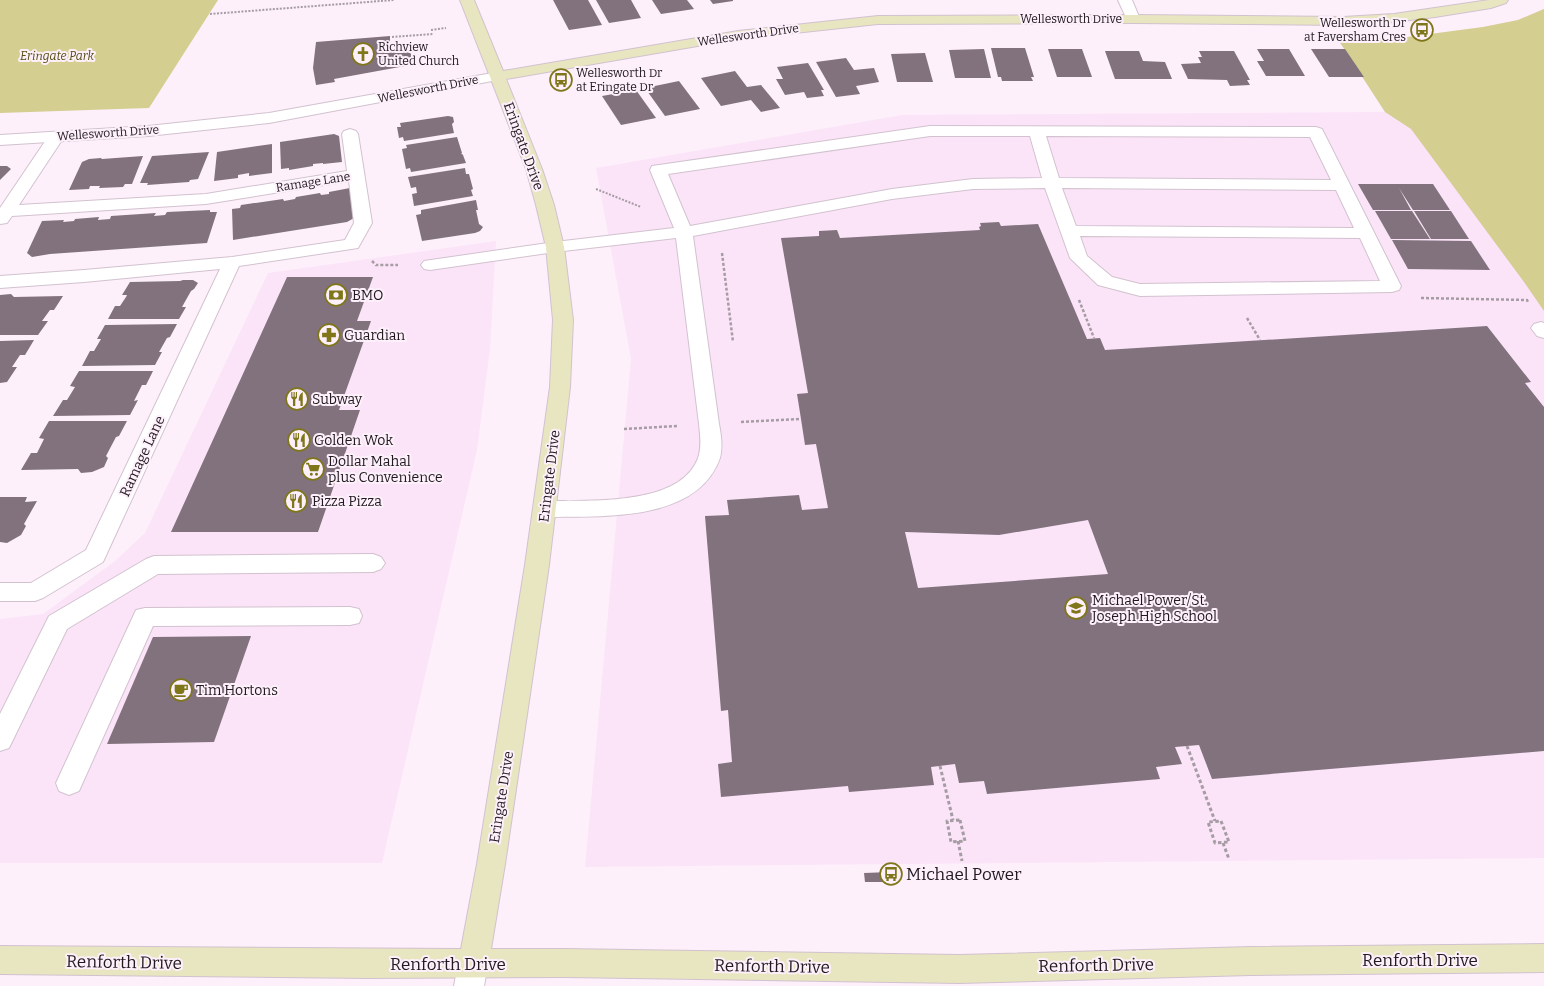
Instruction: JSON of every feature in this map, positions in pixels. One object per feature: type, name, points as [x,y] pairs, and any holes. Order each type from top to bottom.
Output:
[{"type":"street","name":"Eringate Drive","points":[[467,0],[534,169],[545,205],[555,247],[562,304],[563,337],[559,394],[545,509],[492,857],[471,975]]},
{"type":"street","points":[[1125,0],[1133,19]]},
{"type":"street","name":"Wellesworth Drive","points":[[0,140],[148,131],[269,118],[498,76],[738,35],[878,20],[1343,20],[1387,18],[1442,12],[1490,4],[1501,0]]},
{"type":"street","points":[[545,509],[616,507],[654,502],[672,496],[686,487],[696,478],[709,458],[711,447],[709,424],[684,232],[658,170],[930,131],[1037,131],[1316,132],[1392,286],[1140,290],[1105,281],[1079,258],[1052,183],[1037,131]]},
{"type":"street","name":"Ramage Lane","points":[[350,134],[363,223],[352,244]]},
{"type":"street","name":"Ramage Lane","points":[[4,216],[56,137]]},
{"type":"street","name":"Ramage Lane","points":[[4,216],[206,199],[356,175]]},
{"type":"street","points":[[430,265],[555,247],[684,232],[892,194],[973,184],[1052,183],[1342,185]]},
{"type":"street","points":[[1069,231],[1365,233]]},
{"type":"street","points":[[0,282],[84,276],[232,262],[352,244]]},
{"type":"street","name":"Ramage Lane","points":[[0,592],[35,592],[95,556],[232,262]]},
{"type":"street","points":[[0,740],[58,623],[154,565],[373,563]]},
{"type":"street","points":[[69,783],[145,617],[350,616]]},
{"type":"street","name":"Renforth Drive","points":[[0,960],[471,975],[565,963],[959,969],[1250,961],[1544,958]]},
{"type":"path","points":[[210,14],[394,0]]},
{"type":"path","points":[[431,30],[452,27]]},
{"type":"path","points":[[392,37],[433,34]]},
{"type":"path","points":[[596,189],[644,208]]},
{"type":"path","points":[[352,244],[376,265],[430,265]]},
{"type":"path","points":[[722,247],[733,345]]},
{"type":"path","points":[[1077,295],[1094,338]]},
{"type":"path","points":[[1415,298],[1527,300]]},
{"type":"path","points":[[741,414],[743,429]]},
{"type":"path","points":[[1187,746],[1215,821]]},
{"type":"path","points":[[940,766],[953,820]]},
{"type":"path","points":[[960,820],[965,841],[958,841],[951,842],[947,821],[960,820]]},
{"type":"path","points":[[1221,821],[1229,842],[1223,842],[1215,843],[1208,822],[1221,821]]},
{"type":"path","points":[[958,841],[962,861]]},
{"type":"path","points":[[1223,842],[1229,859]]},
{"type":"shaded area","name":"Michael Power/St. Joseph High School","points":[[1544,9],[1544,858],[585,867],[631,359],[596,168],[902,115],[1385,112],[1337,38],[1400,38],[1483,27],[1518,20]]},
{"type":"shaded area","points":[[496,241],[490,349],[477,450],[382,863],[0,863],[0,619],[43,614],[115,561],[145,533],[268,273]]},
{"type":"green space","name":"Eringate Park","points":[[0,0],[218,0],[149,108],[0,113]]},
{"type":"green space","points":[[1544,9],[1544,311],[1411,129],[1385,112],[1337,38],[1400,38],[1483,27],[1518,20]]},
{"type":"building","points":[[553,0],[588,0],[602,25],[569,30]]},
{"type":"building","points":[[596,0],[631,0],[641,18],[609,23]]},
{"type":"building","points":[[652,0],[687,0],[694,9],[661,14]]},
{"type":"building","points":[[710,0],[733,0],[733,1],[713,4]]},
{"type":"building","name":"Richview United Church","points":[[390,36],[390,43],[405,43],[416,64],[334,79],[335,82],[316,85],[313,68],[316,42]]},
{"type":"building","points":[[991,48],[1025,48],[1034,77],[1031,77],[1033,81],[1002,81],[1001,77],[998,77]]},
{"type":"building","points":[[984,49],[991,78],[955,78],[949,50]]},
{"type":"building","points":[[1048,49],[1082,49],[1092,77],[1057,77]]},
{"type":"building","points":[[1257,49],[1289,49],[1305,76],[1266,76],[1257,61],[1264,61]]},
{"type":"building","points":[[1311,49],[1345,49],[1364,77],[1329,77]]},
{"type":"building","points":[[1105,51],[1139,51],[1143,61],[1165,62],[1172,79],[1115,79]]},
{"type":"building","points":[[1199,51],[1234,51],[1250,80],[1247,80],[1250,85],[1230,86],[1227,80],[1188,79],[1181,64],[1201,63],[1198,57],[1202,57]]},
{"type":"building","points":[[925,53],[933,82],[897,82],[891,54]]},
{"type":"building","points":[[846,58],[854,70],[874,68],[879,82],[856,86],[860,94],[836,97],[816,62]]},
{"type":"building","points":[[808,63],[824,90],[821,90],[824,96],[807,98],[804,92],[785,95],[776,79],[783,79],[777,67]]},
{"type":"building","points":[[735,71],[747,87],[761,85],[780,108],[761,112],[751,100],[721,106],[701,78]]},
{"type":"building","points":[[679,81],[700,109],[665,116],[645,88]]},
{"type":"building","points":[[636,90],[656,118],[621,125],[602,96]]},
{"type":"building","points":[[448,116],[453,117],[454,122],[452,124],[454,133],[404,141],[403,137],[399,138],[397,127],[401,127],[400,123]]},
{"type":"building","points":[[334,134],[339,136],[342,162],[313,164],[313,166],[289,170],[289,168],[281,169],[280,142]]},
{"type":"building","points":[[457,137],[461,153],[466,163],[411,172],[410,168],[406,169],[402,149],[407,148],[406,145]]},
{"type":"building","points":[[272,144],[272,173],[249,176],[249,173],[238,175],[238,178],[214,181],[217,152]]},
{"type":"building","points":[[209,152],[198,179],[190,180],[189,182],[147,185],[148,183],[140,183],[152,156]]},
{"type":"building","points":[[143,156],[132,184],[125,184],[123,187],[99,188],[100,186],[90,186],[89,189],[69,190],[82,162],[89,159]]},
{"type":"building","points":[[0,166],[7,166],[11,169],[0,180]]},
{"type":"building","points":[[465,168],[466,174],[469,174],[473,189],[471,190],[473,196],[414,206],[412,194],[417,193],[416,187],[411,188],[408,177]]},
{"type":"building","points":[[1358,184],[1433,184],[1450,210],[1413,210],[1399,188],[1411,210],[1373,210]]},
{"type":"building","points":[[350,188],[354,218],[347,222],[233,240],[232,209],[240,208],[241,205],[283,199],[284,201],[295,199],[296,197],[320,193],[321,195],[329,194],[329,192]]},
{"type":"building","points":[[476,200],[478,210],[476,210],[479,224],[483,227],[480,231],[422,241],[416,215],[421,214],[421,210]]},
{"type":"building","points":[[210,210],[210,212],[217,212],[207,243],[50,254],[32,257],[27,253],[42,221],[64,220],[63,222],[74,221],[75,219],[99,217],[98,220],[110,219],[111,216],[156,213],[154,216],[165,215],[167,212]]},
{"type":"building","points":[[1375,211],[1412,211],[1430,239],[1391,239]]},
{"type":"building","points":[[1414,211],[1451,211],[1469,239],[1431,239]]},
{"type":"building","points":[[999,222],[1001,226],[1038,224],[1087,339],[1100,338],[1105,350],[1487,326],[1531,382],[1525,383],[1544,407],[1544,751],[1212,779],[1199,745],[1175,747],[1182,764],[1156,767],[1160,779],[987,794],[984,781],[959,783],[955,764],[931,767],[934,785],[849,792],[848,786],[721,797],[718,764],[732,762],[728,710],[721,711],[705,516],[729,515],[727,500],[799,495],[802,510],[828,508],[816,444],[805,445],[797,394],[808,393],[781,238],[819,236],[819,231],[837,230],[840,238],[980,230],[980,223]],"holes":[[[1088,520],[1108,574],[918,588],[905,532],[999,535]]]},
{"type":"building","points":[[1392,240],[1471,241],[1490,270],[1408,269]]},
{"type":"building","points":[[287,277],[373,277],[357,321],[371,321],[339,410],[360,410],[318,532],[171,532]]},
{"type":"building","points":[[193,280],[198,283],[191,291],[182,307],[186,307],[179,319],[108,319],[115,306],[120,306],[126,297],[127,295],[122,295],[130,282]]},
{"type":"building","points":[[11,294],[14,297],[63,296],[54,310],[50,310],[42,321],[48,321],[38,335],[0,335],[0,295]]},
{"type":"building","points":[[177,324],[159,352],[162,352],[155,365],[82,366],[90,351],[94,351],[101,339],[97,339],[105,325]]},
{"type":"building","points":[[34,340],[25,355],[20,355],[12,367],[17,367],[7,382],[0,383],[0,341]]},
{"type":"building","points":[[79,371],[153,371],[146,385],[142,385],[134,401],[138,400],[130,415],[53,416],[63,400],[67,400],[75,387],[70,386]]},
{"type":"building","points":[[49,421],[127,421],[119,436],[116,437],[106,456],[108,458],[104,467],[92,472],[81,473],[78,469],[21,470],[31,453],[37,453],[44,439],[39,438]]},
{"type":"building","points":[[0,497],[27,497],[25,502],[37,501],[24,524],[26,526],[21,535],[7,543],[0,542]]},
{"type":"building","name":"Tim Hortons","points":[[251,636],[214,742],[107,744],[153,637]]},
{"type":"building","points":[[890,872],[891,882],[865,882],[864,873]]},
{"type":"place","name":"Wellesworth Dr at Faversham Cres","points":[[1422,30]]},
{"type":"place","name":"Richview United Church","points":[[363,54]]},
{"type":"place","name":"Wellesworth Dr at Eringate Dr","points":[[561,80]]},
{"type":"place","name":"BMO","points":[[336,295]]},
{"type":"place","name":"Guardian","points":[[329,335]]},
{"type":"place","name":"Subway","points":[[297,399]]},
{"type":"place","name":"Golden Wok","points":[[299,440]]},
{"type":"place","name":"Dollar Mahal plus Convenience","points":[[313,469]]},
{"type":"place","name":"Pizza Pizza","points":[[296,501]]},
{"type":"place","name":"Michael Power/St. Joseph High School","points":[[1076,608]]},
{"type":"place","name":"Tim Hortons","points":[[181,690]]},
{"type":"place","name":"Michael Power","points":[[891,874]]}]
